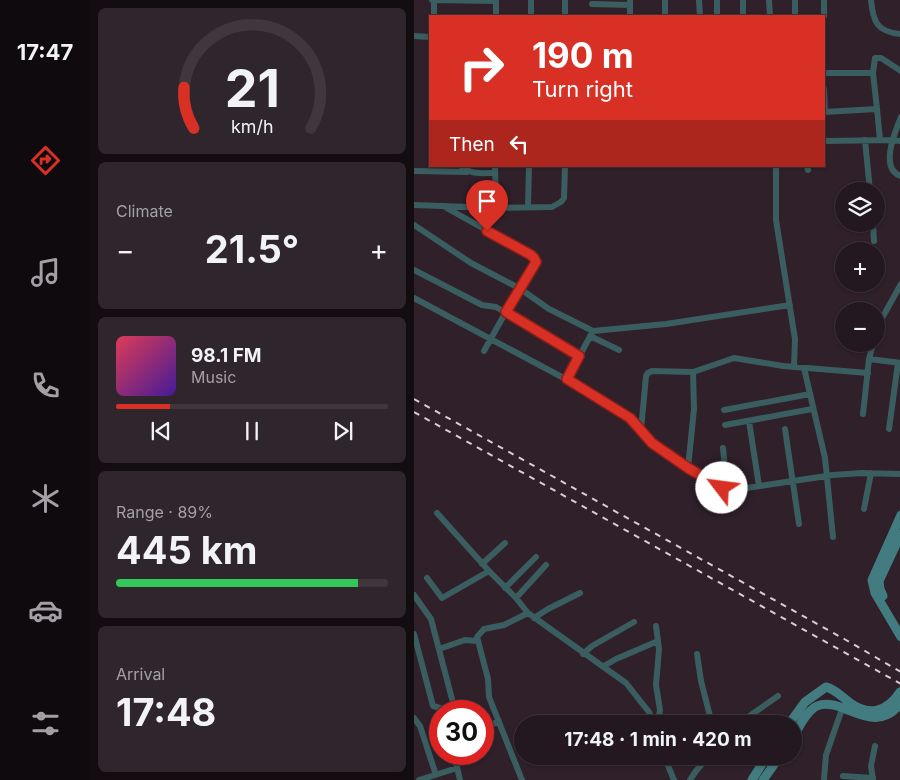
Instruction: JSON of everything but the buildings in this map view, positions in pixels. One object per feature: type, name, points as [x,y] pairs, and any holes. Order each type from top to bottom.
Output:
[{"type":"main road","points":[[900,515],[891,540],[874,574],[872,584],[875,593],[900,637]]},
{"type":"main road","points":[[900,534],[879,585],[900,625]]},
{"type":"main road","points":[[796,715],[805,702],[826,687],[832,689],[856,706],[872,711],[878,711],[890,705],[900,692]]},
{"type":"main road","points":[[802,724],[811,711],[817,706],[825,704],[878,718],[890,713],[900,703]]},
{"type":"main road","points":[[752,780],[762,765]]},
{"type":"main road","points":[[763,780],[774,765]]},
{"type":"street","points":[[434,15],[434,0],[496,0],[496,15]]},
{"type":"street","points":[[531,0],[531,15]]},
{"type":"street","points":[[565,15],[566,0]]},
{"type":"street","points":[[665,0],[665,15]]},
{"type":"street","points":[[699,0],[700,15]]},
{"type":"street","points":[[717,0],[717,15]]},
{"type":"street","points":[[743,0],[743,15]]},
{"type":"street","points":[[769,0],[770,15]]},
{"type":"street","points":[[795,0],[795,15]]},
{"type":"street","points":[[824,0],[824,15]]},
{"type":"street","points":[[871,0],[872,13],[879,26],[887,32],[900,34]]},
{"type":"street","points":[[592,4],[630,2],[630,15]]},
{"type":"street","points":[[414,36],[429,37]]},
{"type":"street","points":[[880,140],[873,72],[874,61],[878,57],[900,71]]},
{"type":"street","points":[[825,73],[873,72]]},
{"type":"street","points":[[825,112],[877,110]]},
{"type":"street","points":[[900,117],[889,153],[893,173],[900,176]]},
{"type":"street","points":[[865,140],[869,182]]},
{"type":"street","points":[[825,141],[900,141]]},
{"type":"street","points":[[462,167],[467,172]]},
{"type":"street","points":[[528,207],[529,167]]},
{"type":"street","points":[[414,205],[496,208],[552,207],[562,202],[565,192],[565,167]]},
{"type":"street","points":[[776,167],[776,220],[796,344],[794,367]]},
{"type":"street","points":[[414,171],[430,169],[467,172],[495,170],[496,208]]},
{"type":"street","points":[[443,206],[534,258],[536,262],[518,288],[484,351]]},
{"type":"street","points":[[414,225],[471,263],[518,288],[619,350]]},
{"type":"street","points":[[873,232],[874,241]]},
{"type":"street","points":[[414,270],[482,305],[496,306],[579,356]]},
{"type":"street","points":[[885,312],[900,284]]},
{"type":"street","points":[[414,298],[456,322],[567,379],[630,418],[652,443],[688,468],[727,490],[827,476],[871,473],[900,474]]},
{"type":"street","points":[[591,334],[790,306]]},
{"type":"street","points":[[567,379],[591,334]]},
{"type":"street","points":[[863,414],[871,352]]},
{"type":"street","points":[[641,430],[648,373],[652,371],[693,372],[734,358],[794,367],[868,373]]},
{"type":"street","points":[[870,359],[899,363],[889,428]]},
{"type":"street","points":[[804,368],[824,452],[834,537]]},
{"type":"street","points":[[688,468],[694,409],[693,372]]},
{"type":"street","points":[[724,410],[810,394]]},
{"type":"street","points":[[724,425],[812,408]]},
{"type":"street","points":[[749,421],[759,486]]},
{"type":"street","points":[[784,428],[800,524]]},
{"type":"street","points":[[723,448],[727,490]]},
{"type":"street","points":[[864,509],[871,473]]},
{"type":"street","points":[[437,513],[528,613],[626,683],[650,715]]},
{"type":"street","points":[[482,564],[505,543]]},
{"type":"street","points":[[505,588],[536,557]]},
{"type":"street","points":[[516,598],[546,565]]},
{"type":"street","points":[[427,578],[442,598],[489,572]]},
{"type":"street","points":[[534,618],[580,593]]},
{"type":"street","points":[[414,595],[429,615],[452,699]]},
{"type":"street","points":[[522,780],[489,697],[488,679],[477,637],[484,629],[504,625],[528,613]]},
{"type":"street","points":[[583,654],[592,646],[634,622]]},
{"type":"street","points":[[656,626],[659,654],[656,685],[659,715]]},
{"type":"street","points":[[414,634],[432,700]]},
{"type":"street","points":[[439,649],[465,640],[477,641]]},
{"type":"street","points":[[604,666],[616,658],[658,641]]},
{"type":"street","points":[[697,654],[710,715]]},
{"type":"street","points":[[751,715],[778,696]]},
{"type":"street","points":[[824,780],[826,755],[842,709]]},
{"type":"street","points":[[415,721],[436,775]]},
{"type":"street","points":[[494,724],[499,721]]},
{"type":"street","points":[[843,776],[873,779],[871,766],[875,746]]},
{"type":"street","points":[[456,765],[460,780]]},
{"type":"street","points":[[668,765],[674,780]]},
{"type":"street","points":[[690,780],[701,765]]},
{"type":"street","points":[[419,780],[457,768]]},
{"type":"railway","points":[[414,399],[901,672]]},
{"type":"railway","points":[[414,412],[901,684]]},
{"type":"route","points":[[487,231],[534,258],[536,262],[534,266],[518,288],[506,312],[579,356],[567,379],[602,399],[636,422],[652,443],[688,468],[722,488]]}]
